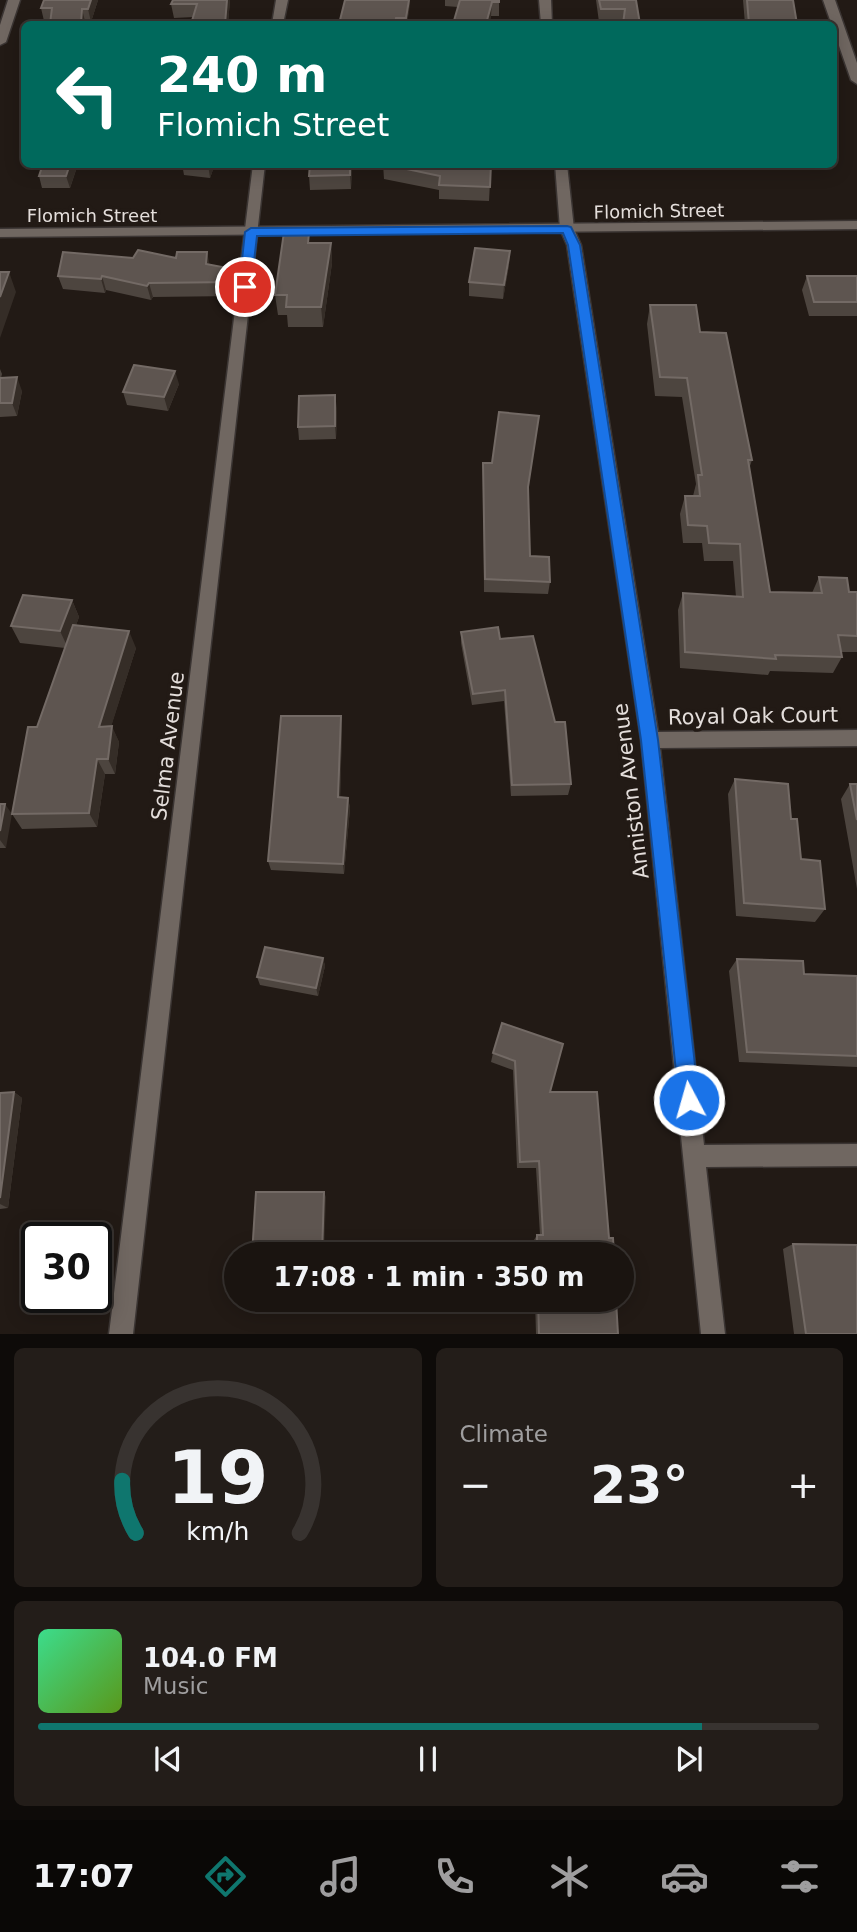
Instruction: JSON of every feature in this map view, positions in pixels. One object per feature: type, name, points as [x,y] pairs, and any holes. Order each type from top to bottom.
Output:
[{"type":"street","points":[[0,42],[14,0]]},
{"type":"street","points":[[278,21],[282,0]]},
{"type":"street","points":[[545,0],[547,21]]},
{"type":"street","points":[[829,0],[836,21]]},
{"type":"street","points":[[837,23],[857,79]]},
{"type":"street","name":"Selma Avenue","points":[[121,1334],[259,168]]},
{"type":"street","name":"Anniston Avenue","points":[[561,168],[567,229],[574,245],[650,740],[713,1334]]},
{"type":"street","name":"Flomich Street","points":[[0,233],[857,225]]},
{"type":"street","name":"Royal Oak Court","points":[[650,740],[857,738]]},
{"type":"street","points":[[695,1156],[857,1155]]},
{"type":"building","points":[[44,0],[91,0],[88,9],[82,9],[81,21],[50,21],[52,8],[41,8]]},
{"type":"building","points":[[173,0],[227,0],[225,21],[192,21],[197,4],[171,4]]},
{"type":"building","points":[[345,0],[409,0],[406,18],[396,18],[396,21],[340,21]]},
{"type":"building","points":[[460,0],[499,0],[492,2],[487,21],[454,21]]},
{"type":"building","points":[[599,0],[636,0],[640,21],[623,21],[625,9],[601,9]]},
{"type":"building","points":[[747,0],[793,0],[796,21],[749,21]]},
{"type":"building","points":[[42,168],[69,168],[66,176],[39,176]]},
{"type":"building","points":[[310,168],[350,168],[350,175],[309,176]]},
{"type":"building","points":[[402,168],[491,168],[490,187],[439,185],[440,176]]},
{"type":"building","points":[[284,232],[309,233],[308,243],[331,243],[321,307],[286,307],[287,295],[275,295]]},
{"type":"building","points":[[475,248],[510,251],[504,285],[469,282]]},
{"type":"building","points":[[138,250],[176,258],[177,252],[207,252],[206,264],[233,269],[232,282],[149,283],[147,286],[102,276],[101,279],[58,276],[63,252],[133,258]]},
{"type":"building","points":[[0,272],[9,272],[0,297]]},
{"type":"building","points":[[807,276],[857,276],[857,302],[814,302]]},
{"type":"building","points":[[650,305],[696,305],[700,332],[726,333],[752,460],[748,460],[770,592],[822,593],[819,577],[847,578],[849,592],[857,592],[857,636],[838,635],[842,657],[775,655],[776,659],[685,652],[683,593],[743,597],[740,544],[709,543],[707,526],[688,525],[685,496],[700,496],[698,475],[702,475],[687,378],[660,377]]},
{"type":"building","points":[[134,365],[175,371],[164,397],[123,392]]},
{"type":"building","points":[[17,377],[12,403],[0,403],[0,378]]},
{"type":"building","points":[[335,395],[335,426],[298,427],[299,396]]},
{"type":"building","points":[[499,412],[539,416],[528,487],[530,556],[549,557],[550,582],[485,579],[483,463],[492,463]]},
{"type":"building","points":[[23,595],[72,600],[60,631],[11,626]]},
{"type":"building","points":[[73,625],[129,631],[99,727],[112,726],[108,759],[97,759],[89,813],[12,814],[28,727],[37,727]]},
{"type":"building","points":[[498,627],[500,639],[533,636],[555,722],[565,722],[571,784],[512,785],[505,690],[473,694],[461,632]]},
{"type":"building","points":[[281,716],[341,716],[338,797],[348,798],[343,864],[268,861]]},
{"type":"building","points":[[735,779],[788,784],[791,819],[797,819],[801,859],[820,861],[825,909],[744,903]]},
{"type":"building","points":[[850,784],[857,784],[857,820]]},
{"type":"building","points":[[0,804],[5,804],[0,831]]},
{"type":"building","points":[[265,947],[323,958],[316,988],[257,977]]},
{"type":"building","points":[[737,959],[803,961],[804,974],[857,976],[857,1056],[747,1052]]},
{"type":"building","points":[[502,1023],[563,1044],[550,1092],[597,1092],[609,1238],[613,1238],[613,1242],[537,1242],[537,1235],[543,1235],[539,1161],[520,1162],[515,1061],[493,1053]]},
{"type":"building","points":[[14,1092],[0,1198],[0,1093]]},
{"type":"building","points":[[256,1192],[324,1192],[322,1242],[253,1242]]},
{"type":"building","points":[[793,1244],[857,1245],[857,1334],[806,1334]]},
{"type":"building","points":[[538,1312],[617,1312],[618,1334],[539,1334]]},
{"type":"route","points":[[245,287],[251,232],[567,229],[574,245],[650,740],[689,1100]]}]
